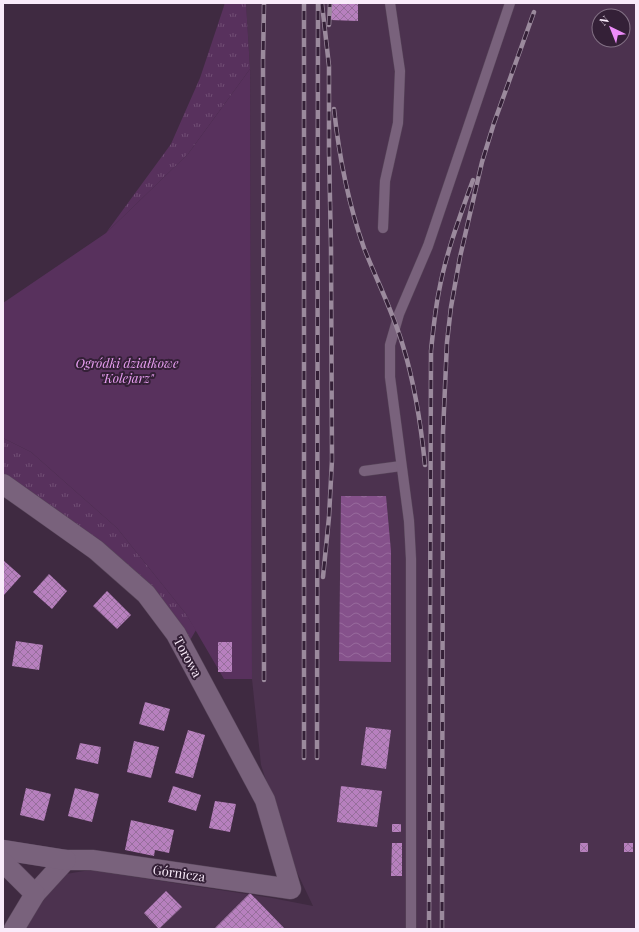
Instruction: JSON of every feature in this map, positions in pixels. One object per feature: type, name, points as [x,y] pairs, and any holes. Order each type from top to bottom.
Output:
[{"type":"street","name":"Torowa","points":[[3,484],[96,550],[146,594],[176,634],[265,800],[291,890]]},
{"type":"street","name":"Górnicza","points":[[3,850],[66,860],[92,860],[291,890]]},
{"type":"street","points":[[14,929],[35,894],[66,860]]},
{"type":"street","points":[[3,862],[35,894]]},
{"type":"lane","points":[[383,228],[385,181],[398,123],[400,71],[390,3]]},
{"type":"lane","points":[[411,929],[411,559],[409,520],[390,377],[392,338],[399,314],[428,246],[510,3]]},
{"type":"lane","points":[[364,471],[401,466]]},
{"type":"shaded area","points":[[246,3],[636,3],[636,929],[25,929],[54,876],[90,870],[272,898],[313,906],[294,866],[261,765],[252,679],[250,69]]},
{"type":"green space","points":[[225,3],[246,3],[250,69],[188,154],[106,233],[171,144],[200,78]]},
{"type":"green space","name":"Ogródki działkowe \"Kolejarz\"","points":[[250,69],[252,679],[224,679],[186,614],[117,528],[31,452],[3,438],[3,303],[106,233],[188,154]]},
{"type":"green space","points":[[3,438],[31,452],[117,528],[186,614],[196,630],[189,642],[3,474]]},
{"type":"water","points":[[341,496],[386,496],[391,551],[391,662],[339,661]]},
{"type":"building","points":[[331,3],[358,3],[358,21],[331,20]]},
{"type":"building","points":[[3,560],[21,576],[3,596]]},
{"type":"building","points":[[49,574],[67,591],[52,609],[33,592]]},
{"type":"building","points":[[107,591],[131,615],[117,629],[93,606]]},
{"type":"building","points":[[16,641],[43,645],[39,670],[12,666]]},
{"type":"building","points":[[218,642],[232,642],[232,672],[218,672]]},
{"type":"building","points":[[145,702],[170,709],[164,731],[139,724]]},
{"type":"building","points":[[366,727],[391,730],[386,769],[361,765]]},
{"type":"building","points":[[188,730],[205,735],[193,778],[175,773]]},
{"type":"building","points":[[134,741],[159,747],[151,778],[127,772]]},
{"type":"building","points":[[80,743],[101,747],[98,764],[76,759]]},
{"type":"building","points":[[173,786],[201,795],[196,811],[168,802]]},
{"type":"building","points":[[341,786],[382,791],[377,827],[337,822]]},
{"type":"building","points":[[26,788],[51,794],[44,821],[20,815]]},
{"type":"building","points":[[75,788],[99,794],[92,822],[68,816]]},
{"type":"building","points":[[215,801],[236,804],[230,832],[209,828]]},
{"type":"building","points":[[131,820],[174,830],[169,853],[155,850],[154,856],[125,850]]},
{"type":"building","points":[[392,824],[401,824],[401,832],[392,832]]},
{"type":"building","points":[[392,843],[402,843],[402,876],[391,876]]},
{"type":"building","points":[[580,843],[588,843],[588,852],[580,852]]},
{"type":"building","points":[[624,843],[633,843],[633,852],[624,852]]},
{"type":"building","points":[[166,891],[182,907],[159,929],[144,913]]},
{"type":"building","points":[[250,893],[285,929],[214,929]]},
{"type":"railway","points":[[264,3],[264,680]]},
{"type":"railway","points":[[304,3],[304,758]]},
{"type":"railway","points":[[317,758],[318,3]]},
{"type":"railway","points":[[329,25],[330,3]]},
{"type":"railway","points":[[322,4],[329,66],[332,460],[329,517],[323,577]]},
{"type":"railway","points":[[442,929],[443,432],[447,342],[451,307],[460,257],[482,162],[494,123],[534,12]]},
{"type":"railway","points":[[334,109],[341,162],[353,214],[364,248],[395,321],[411,375],[422,435],[425,465]]},
{"type":"railway","points":[[429,929],[431,351],[436,306],[445,263],[473,180]]}]
